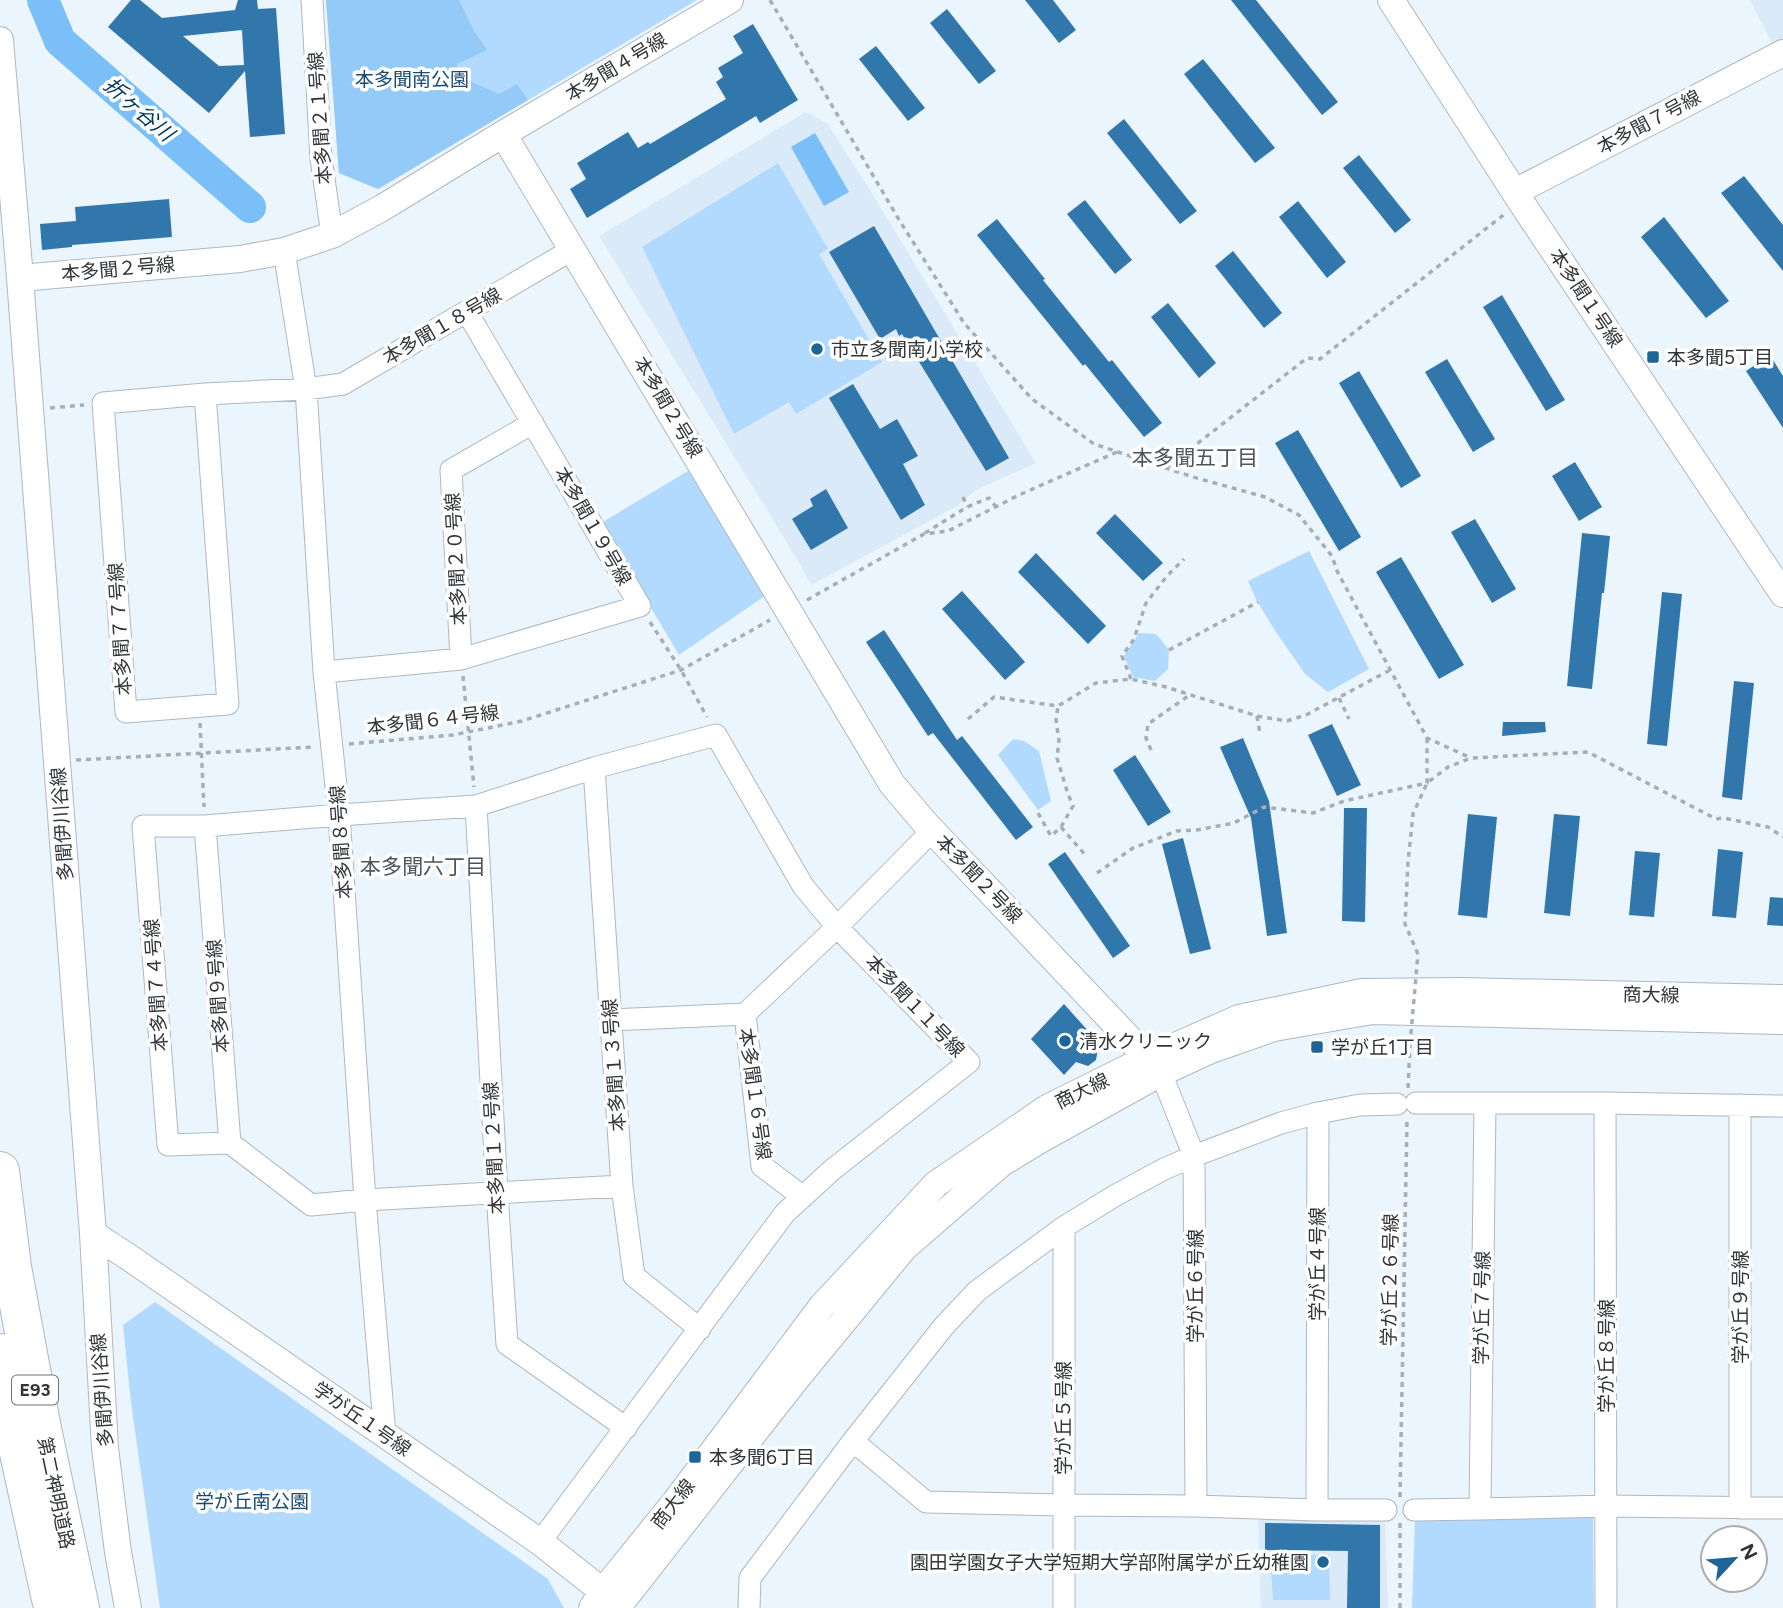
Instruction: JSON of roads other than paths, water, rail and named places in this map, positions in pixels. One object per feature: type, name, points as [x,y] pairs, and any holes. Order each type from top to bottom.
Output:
[{"type":"highway","name":"第二神明道路","points":[[0,1171],[12,1267],[38,1410],[80,1608]]},
{"type":"highway","name":"第二神明道路","points":[[0,1353],[53,1608]]},
{"type":"street","name":"本多聞２１号線","points":[[312,0],[321,158],[332,235]]},
{"type":"street","name":"本多聞４号線","points":[[503,134],[730,0]]},
{"type":"street","name":"本多聞１号線","points":[[1391,0],[1518,197],[1783,594]]},
{"type":"street","name":"多聞伊川谷線","points":[[0,40],[93,1234],[105,1448],[128,1608]]},
{"type":"street","name":"本多聞７号線","points":[[1518,197],[1783,53]]},
{"type":"street","name":"本多聞２号線","points":[[20,278],[240,259],[284,251],[332,235],[382,208],[503,134],[892,784],[1154,1065]]},
{"type":"street","name":"本多聞１８号線","points":[[306,388],[343,384],[573,249]]},
{"type":"street","name":"本多聞８号線","points":[[284,251],[306,388],[324,672],[340,815],[365,1200],[385,1435]]},
{"type":"street","name":"本多聞１９号線","points":[[324,672],[461,659],[640,606],[467,312]]},
{"type":"street","points":[[205,394],[306,388]]},
{"type":"street","name":"本多聞７７号線","points":[[205,394],[228,704],[126,712],[103,403],[205,394]]},
{"type":"street","name":"本多聞２０号線","points":[[461,659],[451,470],[533,424]]},
{"type":"street","name":"本多聞１１号線","points":[[540,1542],[785,1213],[832,1170],[969,1062],[838,927],[803,886],[716,735],[594,768]]},
{"type":"street","points":[[205,826],[476,806],[594,768]]},
{"type":"street","name":"本多聞１３号線","points":[[594,768],[622,1186],[634,1276],[700,1329]]},
{"type":"street","name":"本多聞１２号線","points":[[476,806],[496,1193],[507,1344],[626,1428]]},
{"type":"street","name":"本多聞７４号線","points":[[205,826],[143,826],[168,1145],[230,1143]]},
{"type":"street","name":"本多聞９号線","points":[[205,826],[230,1143]]},
{"type":"street","points":[[611,1020],[744,1014],[838,927],[933,830]]},
{"type":"street","name":"商大線","points":[[1154,1065],[1238,1018],[1362,992],[1475,991],[1783,998]]},
{"type":"street","name":"商大線","points":[[612,1604],[675,1502],[822,1306],[936,1184],[1046,1108],[1154,1065],[1211,1050],[1274,1028],[1372,1011],[1783,1021]]},
{"type":"street","name":"本多聞１６号線","points":[[744,1014],[762,1166],[803,1197]]},
{"type":"street","name":"学が丘６号線","points":[[1154,1065],[1194,1156],[1196,1506]]},
{"type":"street","name":"学が丘７号線","points":[[1480,1508],[1485,1103]]},
{"type":"street","points":[[749,1608],[750,1577],[944,1326],[977,1291],[1064,1227],[1164,1169],[1281,1123],[1360,1105],[1605,1103],[1783,1106]]},
{"type":"street","name":"学が丘８号線","points":[[1605,1103],[1606,1608]]},
{"type":"street","name":"学が丘９号線","points":[[1740,1105],[1740,1508]]},
{"type":"street","name":"学が丘４号線","points":[[1317,1510],[1318,1113]]},
{"type":"street","points":[[230,1143],[311,1205],[622,1186]]},
{"type":"street","name":"学が丘５号線","points":[[1063,1608],[1064,1227]]},
{"type":"street","name":"学が丘１号線","points":[[93,1234],[540,1542],[612,1604]]},
{"type":"street","points":[[853,1441],[926,1502],[1317,1510],[1607,1506],[1783,1508]]},
{"type":"waterway","name":"折ヶ谷川","points":[[43,0],[60,41],[250,207]]},
{"type":"place","name":"市立多聞南小学校","points":[[817,349]]},
{"type":"place","name":"本多聞5丁目","points":[[1653,357]]},
{"type":"place","name":"清水クリニック","points":[[1065,1041]]},
{"type":"place","name":"学が丘1丁目","points":[[1317,1047]]},
{"type":"place","name":"本多聞6丁目","points":[[695,1457]]},
{"type":"place","name":"園田学園女子大学短期大学部附属学が丘幼稚園","points":[[1323,1562]]},
{"type":"district","name":"本多聞五丁目","points":[[1195,457]]},
{"type":"district","name":"本多聞六丁目","points":[[423,866]]},
{"type":"park label","name":"本多聞南公園","points":[[412,79]]},
{"type":"park label","name":"学が丘南公園","points":[[252,1501]]}]
